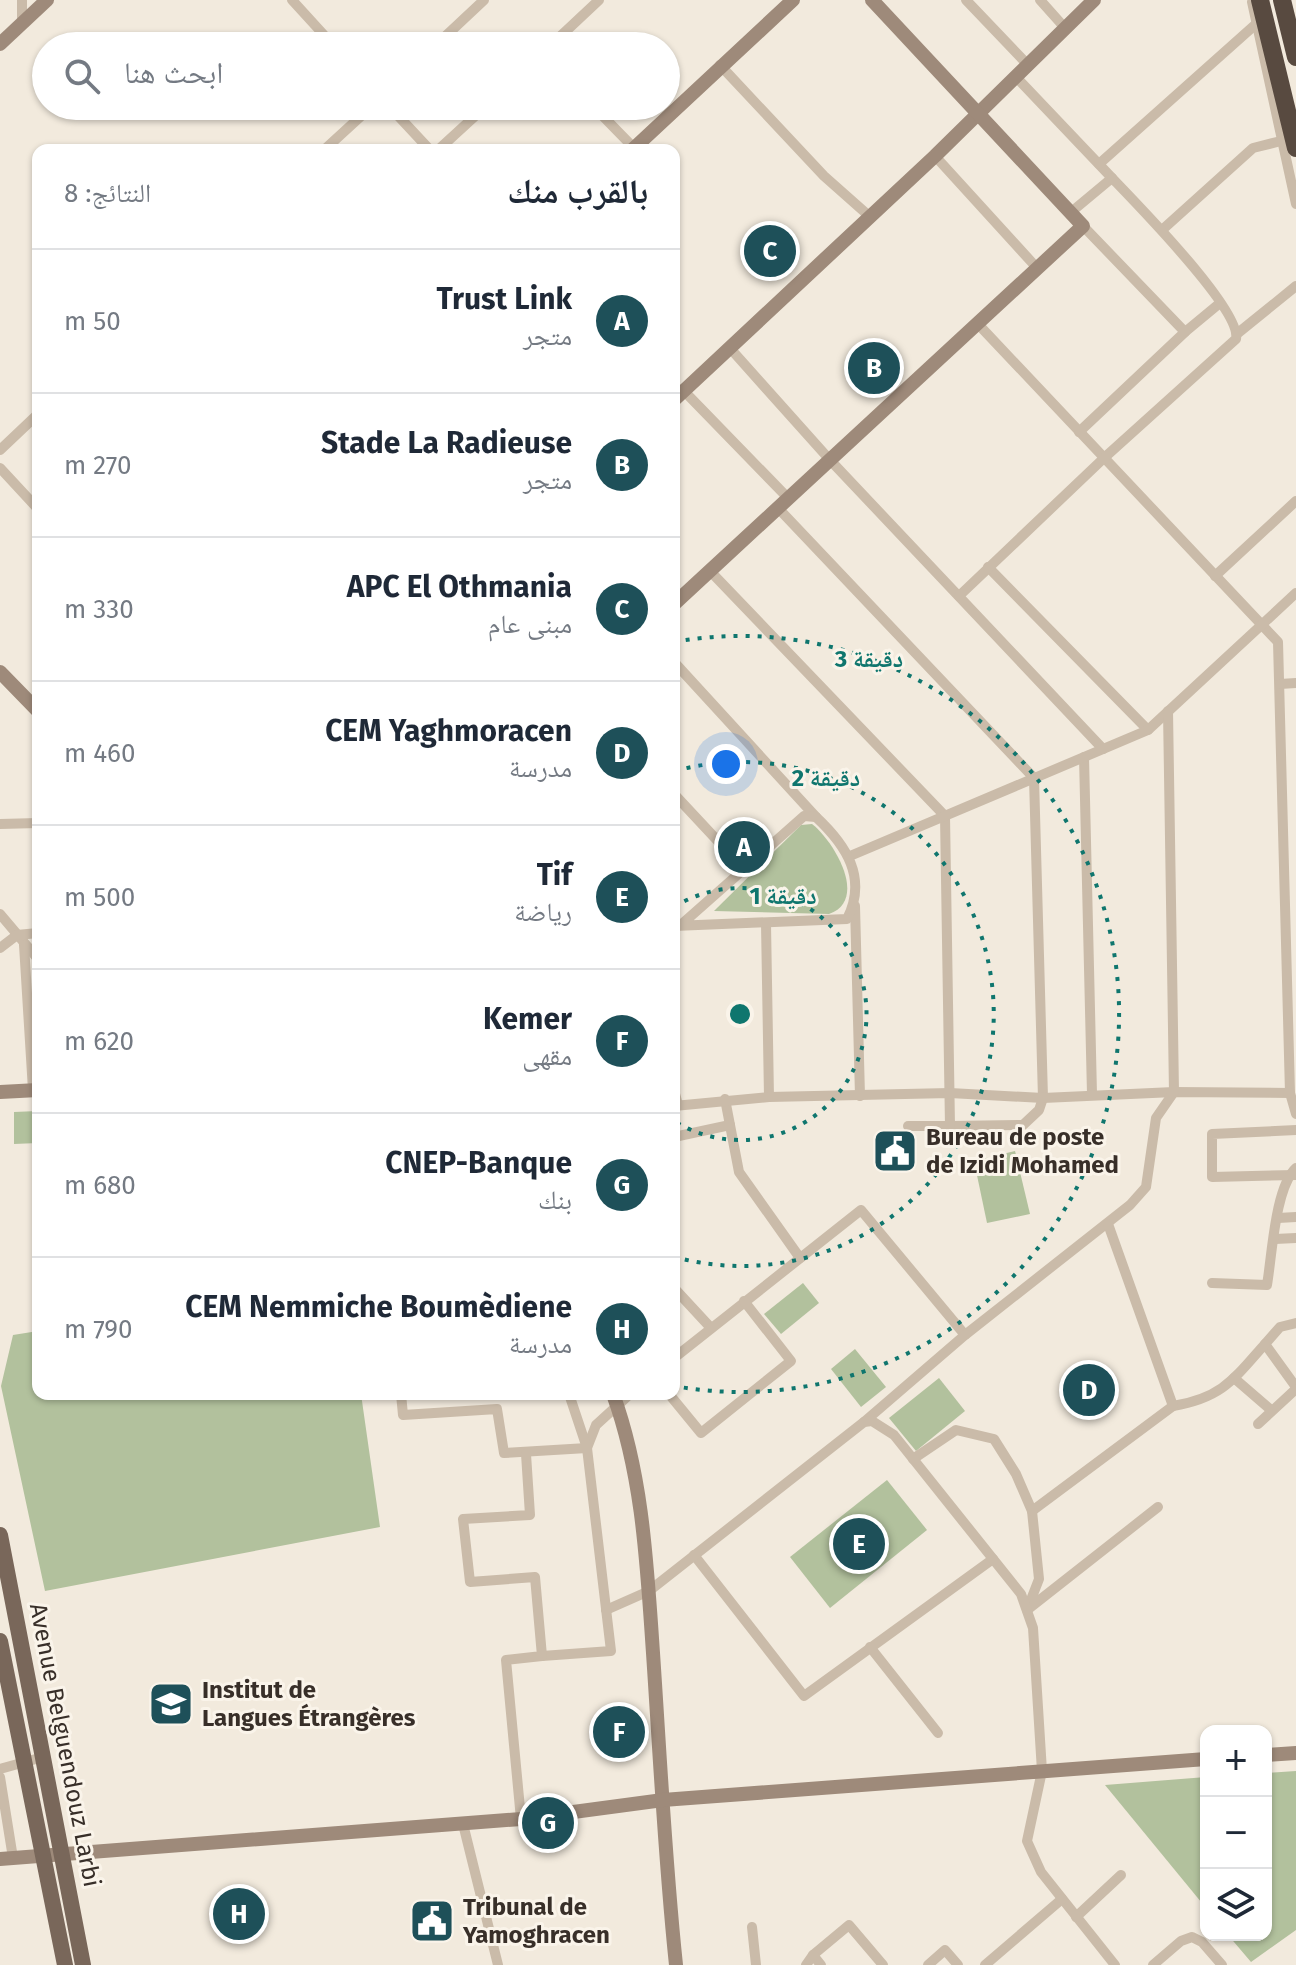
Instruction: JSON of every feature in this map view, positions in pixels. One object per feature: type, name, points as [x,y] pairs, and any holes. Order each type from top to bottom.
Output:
[{"type":"highway","points":[[1260,0],[1289,144]]},
{"type":"highway","points":[[1282,0],[1296,57]]},
{"type":"main road","name":"Avenue Belguendouz Larbi","points":[[0,1535],[83,1965]]},
{"type":"main road","points":[[0,1641],[65,1965]]},
{"type":"street","points":[[22,0],[22,24]]},
{"type":"street","points":[[0,44],[47,0]]},
{"type":"street","points":[[292,0],[321,32]]},
{"type":"street","points":[[450,32],[484,0]]},
{"type":"street","points":[[565,32],[599,0]]},
{"type":"street","points":[[680,104],[793,0]]},
{"type":"street","points":[[872,0],[976,115],[1185,332]]},
{"type":"street","points":[[966,0],[1028,65]]},
{"type":"street","points":[[1040,0],[1065,28]]},
{"type":"street","points":[[680,395],[868,215],[935,156],[1094,0]]},
{"type":"street","points":[[1252,0],[1289,144],[1296,204]]},
{"type":"street","points":[[1099,164],[1256,24]]},
{"type":"street","points":[[720,65],[824,176],[868,215]]},
{"type":"street","points":[[1016,77],[1162,230],[1220,303],[1238,333]]},
{"type":"street","points":[[331,144],[357,120]]},
{"type":"street","points":[[402,120],[424,144]]},
{"type":"street","points":[[445,144],[471,120]]},
{"type":"street","points":[[606,120],[628,144]]},
{"type":"street","points":[[638,144],[663,120]]},
{"type":"street","points":[[1162,230],[1253,148],[1289,144]]},
{"type":"street","points":[[935,156],[1037,268]]},
{"type":"street","points":[[1070,213],[1112,178]]},
{"type":"street","points":[[680,598],[1083,226]]},
{"type":"street","points":[[959,596],[1104,458],[1230,347],[1238,333],[1296,286]]},
{"type":"street","points":[[1079,432],[1220,303]]},
{"type":"street","points":[[977,323],[1278,642],[1290,810],[1294,1065],[1290,1093],[1296,1114]]},
{"type":"street","points":[[729,347],[830,460],[1103,749]]},
{"type":"street","points":[[680,397],[782,503],[1034,778],[1043,1098],[1039,1110],[1023,1125],[908,1126]]},
{"type":"street","points":[[0,450],[32,420]]},
{"type":"street","points":[[0,468],[32,503]]},
{"type":"street","points":[[1215,576],[1296,501]]},
{"type":"street","points":[[988,567],[1148,730]]},
{"type":"street","points":[[710,571],[945,816],[950,1126]]},
{"type":"street","points":[[850,856],[1148,730],[1296,593]]},
{"type":"street","points":[[680,669],[850,856],[860,1096]]},
{"type":"street","points":[[0,672],[32,703]]},
{"type":"street","points":[[1280,684],[1296,683]]},
{"type":"street","points":[[606,1610],[649,1591],[864,1422],[965,1335],[1108,1224],[1146,1187],[1156,1118],[1174,1092],[1168,711]]},
{"type":"street","points":[[1084,757],[1092,1094]]},
{"type":"street","points":[[680,800],[743,868]]},
{"type":"street","points":[[680,923],[793,822],[804,816],[816,817]]},
{"type":"street","points":[[0,824],[32,823]]},
{"type":"street","points":[[680,925],[836,922],[847,919],[854,904]]},
{"type":"street","points":[[0,914],[32,953]]},
{"type":"street","points":[[766,924],[769,1097]]},
{"type":"street","points":[[0,948],[17,935],[32,934]]},
{"type":"street","points":[[24,945],[32,1042]]},
{"type":"street","points":[[0,1092],[32,1090]]},
{"type":"street","points":[[680,1105],[725,1099],[950,1093],[1043,1098],[1174,1092],[1290,1093]]},
{"type":"street","points":[[725,1099],[739,1172],[800,1258]]},
{"type":"street","points":[[680,1136],[730,1125]]},
{"type":"street","points":[[1212,1283],[1267,1285],[1278,1218],[1293,1173],[1212,1177],[1212,1134],[1296,1130]]},
{"type":"street","points":[[680,1353],[861,1210],[965,1335]]},
{"type":"street","points":[[1278,1218],[1296,1217]]},
{"type":"street","points":[[1108,1224],[1173,1406]]},
{"type":"street","points":[[1275,1239],[1296,1238]]},
{"type":"street","points":[[680,1294],[711,1328]]},
{"type":"street","points":[[674,1400],[701,1433],[791,1361],[744,1301]]},
{"type":"street","points":[[1032,1511],[1173,1406],[1213,1396],[1226,1389],[1280,1327],[1296,1323]]},
{"type":"street","points":[[1258,1424],[1296,1388],[1265,1344]]},
{"type":"street","points":[[1234,1378],[1271,1410]]},
{"type":"street","points":[[402,1400],[403,1415],[497,1409],[504,1453],[587,1448]]},
{"type":"street","points":[[521,1819],[506,1660],[611,1651],[587,1448],[571,1400]]},
{"type":"street","points":[[587,1448],[596,1425],[614,1400]]},
{"type":"street","points":[[615,1400],[630,1452],[649,1591],[665,1855],[676,1965]]},
{"type":"street","points":[[864,1422],[872,1421],[894,1435],[1021,1594],[1033,1628],[1042,1771],[1027,1841],[1032,1858],[1115,1965]]},
{"type":"street","points":[[913,1459],[956,1430],[994,1439],[1016,1474],[1032,1511],[1039,1579],[1027,1610]]},
{"type":"street","points":[[526,1454],[530,1515],[463,1519],[470,1582],[535,1577],[542,1656]]},
{"type":"street","points":[[1027,1610],[1158,1507]]},
{"type":"street","points":[[694,1555],[804,1696],[993,1559]]},
{"type":"street","points":[[870,1647],[938,1733]]},
{"type":"street","points":[[1272,1755],[1296,1753]]},
{"type":"street","points":[[0,1769],[43,1757]]},
{"type":"street","points":[[0,1777],[6,1858],[521,1819],[663,1800],[1200,1759]]},
{"type":"street","points":[[463,1824],[498,1965]]},
{"type":"street","points":[[1076,1917],[1121,1875]]},
{"type":"street","points":[[985,1965],[1062,1899]]},
{"type":"street","points":[[806,1965],[813,1955],[849,1925],[883,1965]]},
{"type":"street","points":[[752,1927],[756,1965]]},
{"type":"street","points":[[1153,1965],[1181,1941],[1192,1937],[1202,1942],[1222,1965]]},
{"type":"street","points":[[928,1965],[945,1950],[958,1965]]},
{"type":"street","points":[[813,1955],[821,1965]]},
{"type":"green space","points":[[812,824],[830,843],[844,870],[847,884],[841,907],[829,914],[714,911],[801,825]]},
{"type":"green space","points":[[32,1111],[32,1143],[14,1144],[14,1112]]},
{"type":"green space","points":[[1015,1151],[1030,1214],[987,1223],[974,1161]]},
{"type":"green space","points":[[803,1283],[819,1303],[781,1334],[764,1314]]},
{"type":"green space","points":[[32,1332],[32,1400],[362,1400],[380,1527],[45,1591],[1,1386],[13,1335]]},
{"type":"green space","points":[[855,1349],[886,1387],[861,1407],[831,1369]]},
{"type":"green space","points":[[939,1378],[965,1411],[916,1451],[889,1418]]},
{"type":"green space","points":[[887,1480],[927,1530],[830,1608],[790,1557]]},
{"type":"green space","points":[[1296,1771],[1296,1930],[1251,1962],[1233,1941],[1272,1941],[1272,1773]]},
{"type":"green space","points":[[1200,1777],[1200,1901],[1105,1785]]},
{"type":"place","name":"APC El Othmania","points":[[770,251]]},
{"type":"place","name":"Stade La Radieuse","points":[[874,368]]},
{"type":"place","name":"Trust Link","points":[[744,847]]},
{"type":"place","name":"Bureau de poste de Izidi Mohamed","points":[[895,1151]]},
{"type":"place","name":"CEM Yaghmoracen","points":[[1089,1390]]},
{"type":"place","name":"Tif","points":[[859,1544]]},
{"type":"place","name":"Institut de Langues Étrangères","points":[[171,1704]]},
{"type":"place","name":"Kemer","points":[[619,1732]]},
{"type":"place","name":"CNEP-Banque","points":[[548,1823]]},
{"type":"place","name":"CEM Nemmiche Boumèdiene","points":[[239,1914]]},
{"type":"place","name":"Tribunal de Yamoghracen","points":[[432,1921]]}]
